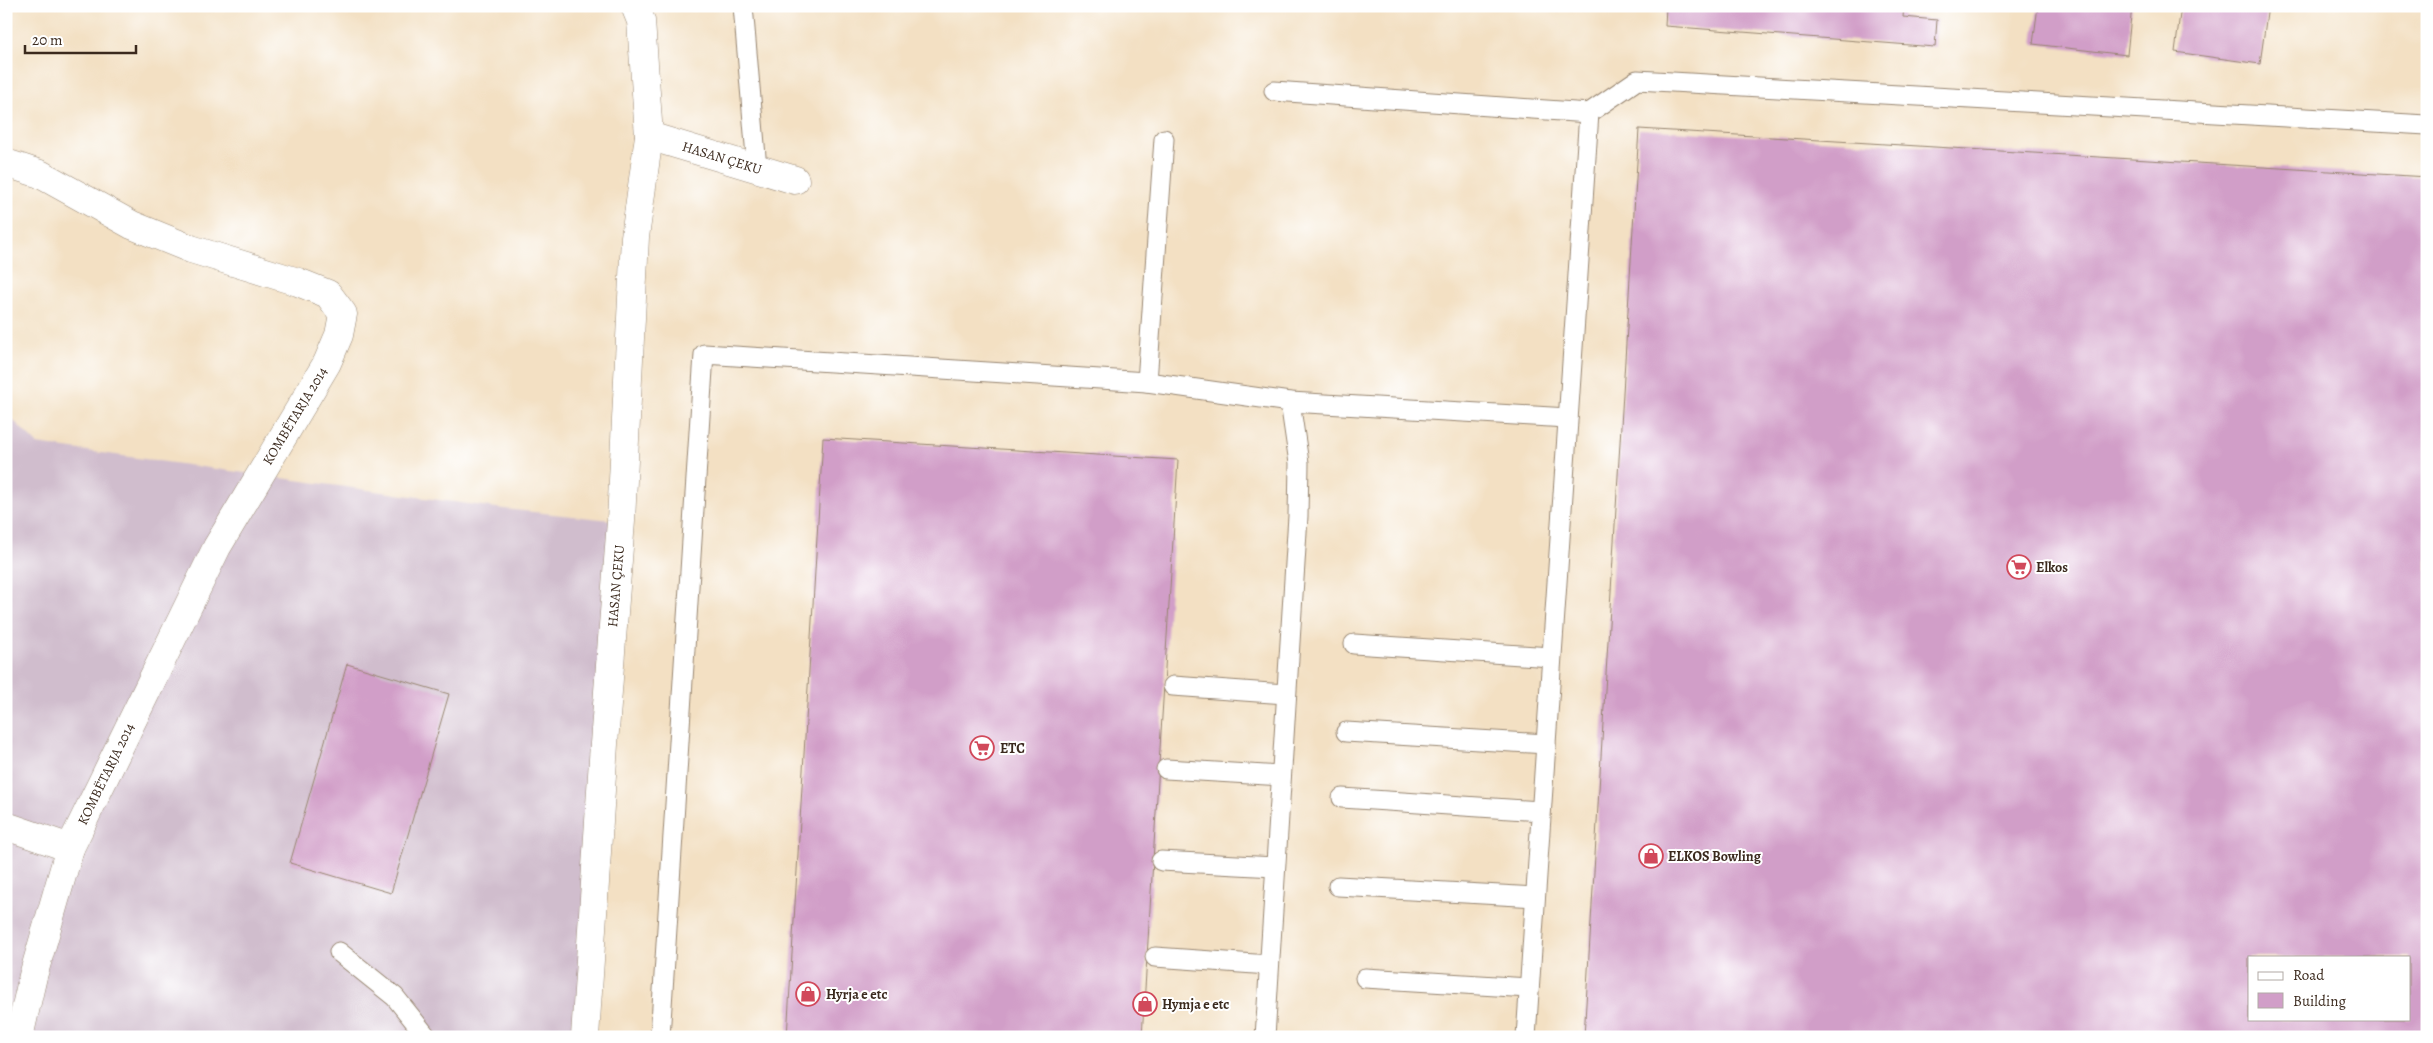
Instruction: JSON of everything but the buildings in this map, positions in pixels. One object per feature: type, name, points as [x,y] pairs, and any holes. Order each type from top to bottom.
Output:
[{"type":"street","name":"HASAN ÇEKU","points":[[585,1037],[621,521],[634,237],[650,136],[640,21],[635,6]]},
{"type":"street","name":"HASAN ÇEKU","points":[[650,136],[795,180]]},
{"type":"street","name":"KOMBËTARJA 2014","points":[[6,163],[40,174],[132,225],[191,249],[298,282],[328,294],[342,314],[339,335],[326,363],[217,547],[70,848],[33,976],[19,1037]]},
{"type":"street","points":[[6,826],[70,848]]},
{"type":"lane","points":[[743,6],[757,168]]},
{"type":"lane","points":[[1274,91],[1588,113],[1637,80],[2427,125]]},
{"type":"lane","points":[[1526,1037],[1588,113]]},
{"type":"lane","points":[[1147,382],[1164,139]]},
{"type":"lane","points":[[660,1037],[704,354],[1147,382],[1290,402],[1568,418]]},
{"type":"lane","points":[[1265,1037],[1298,516],[1299,463],[1290,402]]},
{"type":"lane","points":[[1354,644],[1552,657]]},
{"type":"lane","points":[[1173,686],[1286,694]]},
{"type":"lane","points":[[1346,732],[1546,744]]},
{"type":"lane","points":[[1166,769],[1281,776]]},
{"type":"lane","points":[[1342,798],[1541,811]]},
{"type":"lane","points":[[1161,861],[1275,867]]},
{"type":"lane","points":[[1338,886],[1535,897]]},
{"type":"lane","points":[[339,952],[395,997],[427,1037]]},
{"type":"lane","points":[[1156,957],[1269,965]]},
{"type":"lane","points":[[1365,978],[1529,988]]},
{"type":"shaded area","points":[[6,413],[37,444],[504,509],[621,521],[587,1037],[6,1037]]},
{"type":"place","name":"Elkos","points":[[2019,567]]},
{"type":"place","name":"ETC","points":[[982,748]]},
{"type":"place","name":"ELKOS Bowling","points":[[1651,856]]},
{"type":"place","name":"Hyrja e etc","points":[[808,994]]},
{"type":"place","name":"Hymja e etc","points":[[1145,1004]]}]
